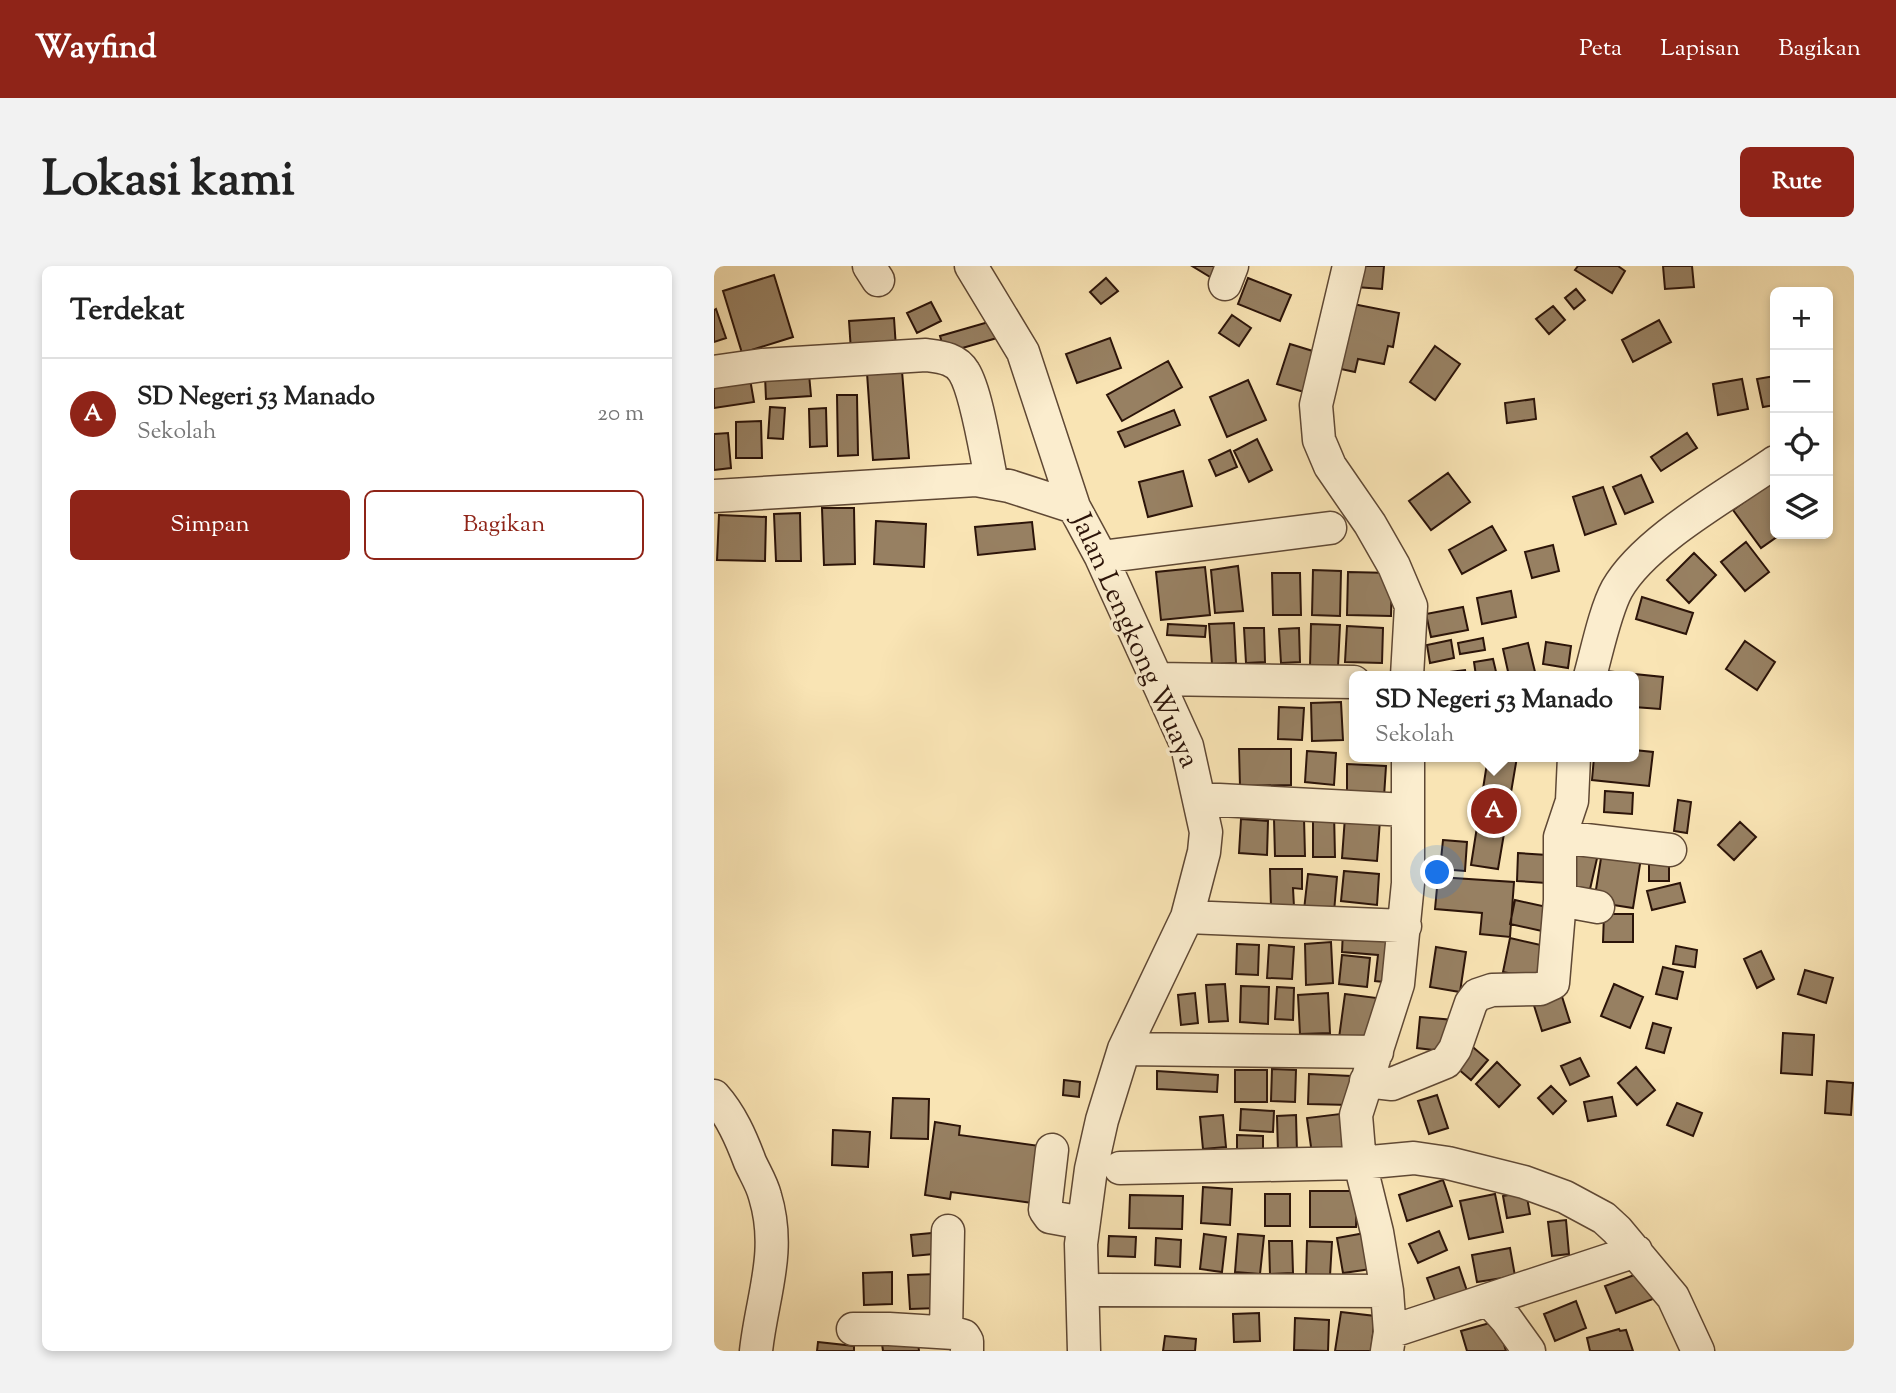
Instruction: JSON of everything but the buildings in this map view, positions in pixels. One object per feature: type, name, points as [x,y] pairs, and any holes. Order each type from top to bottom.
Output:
[{"type":"street","name":"Jalan Lengkong Wuaya","points":[[971,266],[1023,352],[1074,508],[1101,557],[1187,746],[1206,832],[1204,852],[1187,917],[1125,1048],[1091,1169],[1083,1223],[1081,1290],[1084,1351]]},
{"type":"street","points":[[1349,266],[1316,405],[1319,440],[1330,466],[1370,524],[1394,566],[1411,606],[1407,671]]},
{"type":"street","points":[[714,372],[762,365],[926,355],[948,358],[964,370],[974,399],[992,483]]},
{"type":"street","points":[[1591,671],[1615,592],[1628,571],[1658,542],[1770,465]]},
{"type":"street","points":[[714,496],[976,480],[1009,485],[1074,508]]},
{"type":"street","points":[[1101,557],[1330,528]]},
{"type":"street","points":[[1157,679],[1349,682]]},
{"type":"street","points":[[1408,762],[1408,883],[1398,984],[1356,1115],[1360,1163],[1377,1232],[1387,1292],[1388,1342],[1489,1300],[1636,1251]]},
{"type":"street","points":[[1125,1048],[1371,1067],[1392,1084],[1446,1062],[1455,1049],[1476,995],[1492,990],[1540,989],[1553,983],[1560,900],[1560,837],[1572,801],[1574,762]]},
{"type":"street","points":[[1200,799],[1407,810]]},
{"type":"street","points":[[1560,837],[1670,850]]},
{"type":"street","points":[[1560,900],[1598,907]]},
{"type":"street","points":[[1187,917],[1405,926]]},
{"type":"street","points":[[714,1096],[739,1135],[765,1194],[771,1222],[771,1269],[756,1351]]},
{"type":"street","points":[[1052,1150],[1045,1210],[1050,1217],[1083,1223]]},
{"type":"street","points":[[1120,1168],[1360,1163],[1415,1158],[1448,1163],[1524,1182],[1565,1197],[1604,1218],[1636,1251],[1672,1297],[1698,1351]]},
{"type":"street","points":[[853,1329],[956,1341],[948,1231]]},
{"type":"street","points":[[1100,1290],[1387,1292]]},
{"type":"street","points":[[1489,1300],[1529,1351]]},
{"type":"place","name":"SD Negeri 53 Manado","points":[[1494,811]]}]
